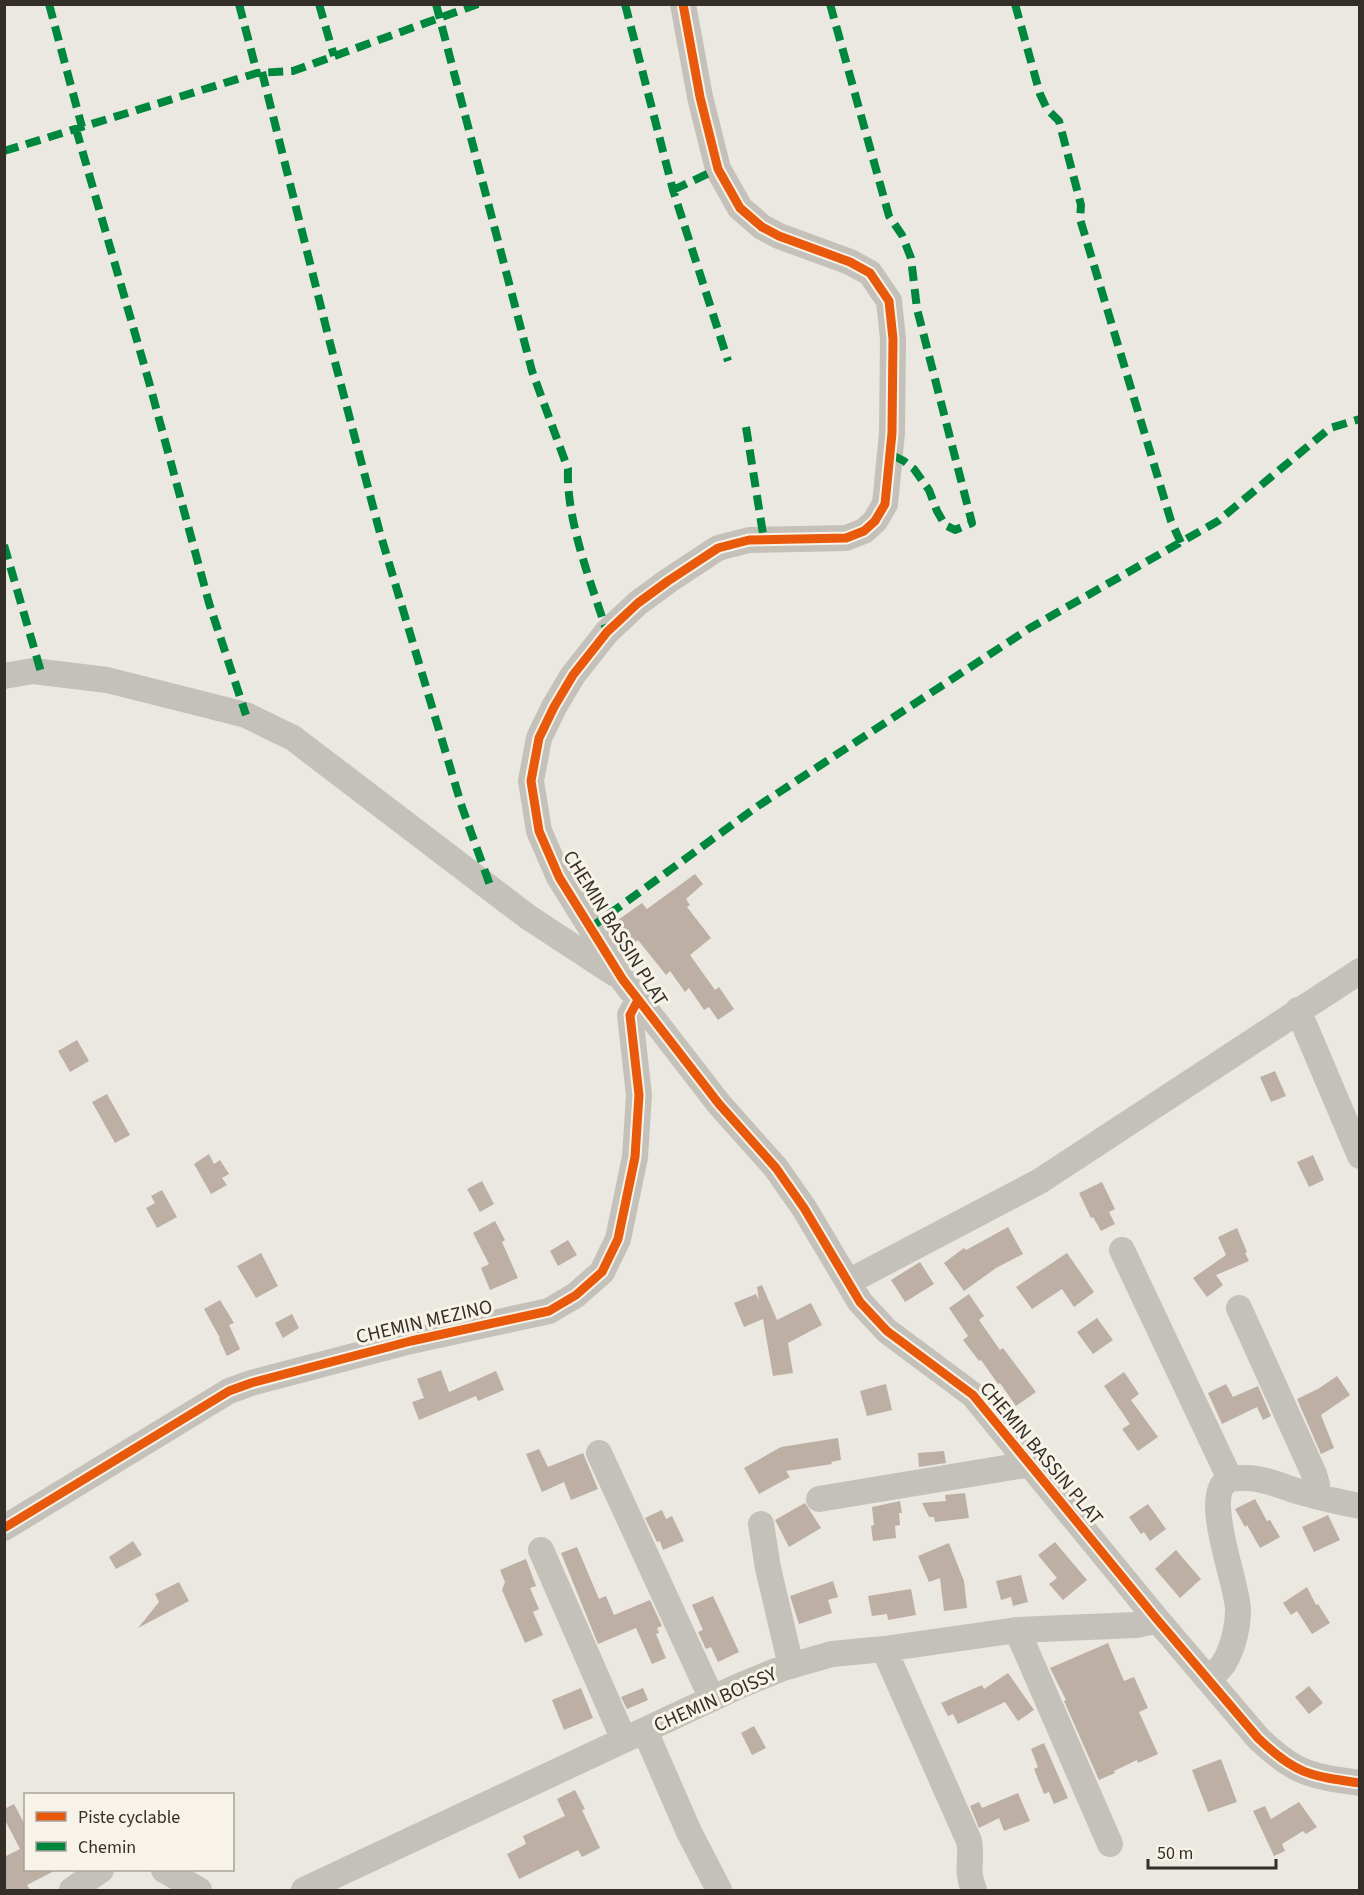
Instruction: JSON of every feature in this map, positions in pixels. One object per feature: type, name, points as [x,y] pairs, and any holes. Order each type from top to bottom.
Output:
[{"type":"street","name":"CHEMIN BASSIN PLAT","points":[[683,4],[700,97],[718,169],[740,208],[762,227],[779,236],[849,262],[870,273],[889,301],[893,339],[892,433],[885,504],[875,521],[864,531],[846,538],[749,540],[718,548],[638,603],[607,632],[573,675],[539,738],[531,781],[539,831],[559,877],[623,980],[719,1104],[776,1168],[804,1208],[860,1302],[887,1331],[973,1395],[1155,1617],[1276,1756],[1306,1773],[1359,1783]]},
{"type":"street","points":[[4,676],[33,672],[107,680],[246,715],[293,738],[528,917],[623,980]]},
{"type":"street","points":[[848,1282],[1040,1181],[1359,971]]},
{"type":"street","name":"CHEMIN MEZINO","points":[[4,1528],[229,1391],[251,1383],[411,1341],[549,1311],[576,1295],[602,1272],[618,1239],[621,1227],[635,1157],[639,1095],[630,1015],[638,1000]]},
{"type":"street","points":[[1298,1010],[1359,1156]]},
{"type":"street","points":[[1122,1250],[1230,1479]]},
{"type":"street","points":[[1239,1308],[1314,1474],[1318,1497]]},
{"type":"street","points":[[599,1454],[712,1699]]},
{"type":"street","points":[[819,1500],[1030,1464]]},
{"type":"street","points":[[1209,1679],[1223,1665],[1232,1645],[1237,1622],[1238,1607],[1235,1588],[1218,1518],[1217,1505],[1222,1486],[1230,1479],[1247,1478],[1359,1506]]},
{"type":"street","points":[[761,1524],[768,1568],[791,1666]]},
{"type":"street","points":[[541,1550],[635,1735],[719,1890]]},
{"type":"street","name":"CHEMIN BOISSY","points":[[304,1890],[739,1686],[791,1666],[832,1654],[1017,1630],[1136,1625],[1146,1623],[1155,1617]]},
{"type":"street","points":[[1017,1630],[1110,1844]]},
{"type":"street","points":[[884,1649],[969,1841],[971,1859],[968,1867],[969,1878],[974,1890]]},
{"type":"street","points":[[72,1890],[98,1871]]},
{"type":"street","points":[[167,1871],[199,1890]]},
{"type":"building","points":[[695,874],[703,884],[686,899],[690,905],[687,907],[711,938],[690,955],[715,990],[719,987],[734,1009],[718,1020],[709,1007],[704,1010],[689,988],[685,992],[670,971],[666,975],[638,940],[634,943],[618,920],[642,903],[647,909]]},
{"type":"building","points":[[77,1040],[89,1061],[70,1072],[58,1051]]},
{"type":"building","points":[[1275,1071],[1286,1096],[1271,1102],[1260,1077]]},
{"type":"building","points":[[107,1094],[130,1135],[115,1143],[92,1102]]},
{"type":"building","points":[[209,1154],[214,1164],[220,1160],[229,1174],[222,1178],[227,1185],[211,1194],[194,1164]]},
{"type":"building","points":[[1313,1155],[1324,1180],[1309,1187],[1297,1162]]},
{"type":"building","points":[[482,1181],[494,1204],[480,1212],[467,1189]]},
{"type":"building","points":[[1102,1182],[1115,1209],[1109,1212],[1115,1224],[1101,1231],[1093,1217],[1091,1218],[1079,1193]]},
{"type":"building","points":[[162,1190],[177,1217],[157,1228],[146,1208],[155,1203],[151,1196]]},
{"type":"building","points":[[495,1221],[505,1240],[502,1242],[518,1278],[490,1290],[481,1268],[489,1264],[473,1233]]},
{"type":"building","points":[[1008,1227],[1023,1254],[996,1268],[964,1291],[944,1263],[964,1248],[966,1250]]},
{"type":"building","points":[[1237,1228],[1249,1261],[1216,1275],[1223,1285],[1207,1297],[1193,1278],[1226,1255],[1218,1237]]},
{"type":"building","points":[[568,1240],[577,1255],[558,1266],[550,1251]]},
{"type":"building","points":[[261,1253],[278,1286],[256,1298],[237,1266]]},
{"type":"building","points":[[1067,1253],[1094,1292],[1074,1307],[1062,1289],[1032,1309],[1016,1287]]},
{"type":"building","points":[[920,1262],[934,1284],[905,1302],[891,1280]]},
{"type":"building","points":[[762,1285],[777,1320],[811,1303],[822,1325],[788,1343],[793,1373],[773,1376],[763,1319],[744,1327],[734,1303],[756,1294],[759,1301],[757,1287]]},
{"type":"building","points":[[969,1294],[984,1316],[979,1320],[1000,1350],[1003,1348],[1036,1392],[1016,1406],[1000,1383],[998,1384],[963,1340],[968,1336],[949,1308]]},
{"type":"building","points":[[220,1300],[234,1323],[229,1325],[240,1349],[227,1356],[204,1309]]},
{"type":"building","points":[[292,1314],[299,1328],[283,1338],[275,1323]]},
{"type":"building","points":[[1097,1318],[1113,1340],[1093,1354],[1077,1332]]},
{"type":"building","points":[[441,1370],[449,1392],[496,1371],[504,1390],[478,1401],[476,1396],[419,1420],[412,1402],[424,1398],[417,1379]]},
{"type":"building","points":[[1124,1372],[1139,1394],[1131,1400],[1158,1437],[1138,1451],[1122,1429],[1130,1424],[1104,1386]]},
{"type":"building","points":[[1337,1376],[1350,1395],[1321,1415],[1334,1448],[1321,1454],[1297,1399]]},
{"type":"building","points":[[886,1384],[892,1410],[867,1416],[860,1391]]},
{"type":"building","points":[[1226,1384],[1233,1397],[1258,1386],[1271,1416],[1263,1420],[1257,1407],[1222,1424],[1208,1393]]},
{"type":"building","points":[[838,1438],[841,1460],[831,1462],[832,1464],[786,1471],[790,1477],[759,1494],[744,1468],[781,1447]]},
{"type":"building","points":[[539,1449],[548,1467],[583,1453],[598,1489],[571,1500],[564,1482],[542,1492],[526,1454]]},
{"type":"building","points":[[944,1451],[946,1463],[919,1467],[918,1453]]},
{"type":"building","points":[[965,1493],[969,1518],[935,1522],[934,1517],[929,1517],[922,1503],[946,1501],[945,1495]]},
{"type":"building","points":[[1255,1499],[1267,1521],[1270,1520],[1280,1537],[1260,1548],[1235,1509]]},
{"type":"building","points":[[900,1501],[902,1513],[899,1513],[900,1525],[895,1526],[896,1538],[873,1541],[872,1507]]},
{"type":"building","points":[[805,1503],[821,1528],[789,1547],[775,1520]]},
{"type":"building","points":[[1148,1504],[1166,1529],[1150,1541],[1144,1532],[1141,1534],[1129,1517]]},
{"type":"building","points":[[662,1510],[666,1519],[672,1516],[684,1541],[663,1550],[645,1518]]},
{"type":"building","points":[[1328,1515],[1340,1540],[1314,1552],[1302,1527]]},
{"type":"building","points":[[133,1541],[142,1555],[116,1569],[109,1557]]},
{"type":"building","points":[[1055,1542],[1087,1580],[1063,1600],[1049,1584],[1057,1578],[1038,1555]]},
{"type":"building","points":[[949,1543],[964,1581],[967,1608],[944,1611],[940,1578],[929,1582],[918,1556]]},
{"type":"building","points":[[577,1547],[599,1599],[606,1596],[614,1615],[650,1600],[662,1626],[657,1628],[659,1633],[656,1634],[666,1658],[652,1664],[636,1628],[598,1644],[561,1553]]},
{"type":"building","points":[[1176,1550],[1201,1579],[1180,1598],[1155,1569]]},
{"type":"building","points":[[526,1559],[536,1586],[530,1588],[539,1609],[533,1612],[543,1635],[525,1643],[502,1590],[505,1582],[500,1570]]},
{"type":"building","points":[[1021,1575],[1028,1602],[1013,1606],[1011,1597],[1001,1600],[996,1581]]},
{"type":"building","points":[[833,1581],[838,1597],[828,1600],[832,1613],[799,1624],[790,1596]]},
{"type":"building","points":[[179,1582],[189,1601],[138,1628],[159,1602],[155,1594]]},
{"type":"building","points":[[1307,1587],[1316,1605],[1318,1604],[1330,1623],[1312,1634],[1297,1611],[1291,1615],[1283,1603]]},
{"type":"building","points":[[911,1589],[916,1615],[888,1620],[887,1614],[872,1616],[868,1596]]},
{"type":"building","points":[[713,1596],[739,1652],[718,1662],[711,1647],[706,1649],[698,1632],[703,1630],[692,1605]]},
{"type":"building","points":[[1108,1643],[1124,1681],[1134,1677],[1148,1708],[1139,1712],[1158,1754],[1138,1763],[1137,1760],[1099,1780],[1064,1701],[1066,1700],[1050,1668]]},
{"type":"building","points":[[1008,1673],[1034,1710],[1018,1721],[1005,1702],[958,1724],[953,1714],[948,1716],[941,1703],[982,1685],[984,1689]]},
{"type":"building","points":[[1309,1686],[1323,1703],[1309,1714],[1295,1697]]},
{"type":"building","points":[[581,1688],[593,1718],[564,1730],[552,1700]]},
{"type":"building","points":[[643,1688],[648,1700],[627,1709],[621,1697]]},
{"type":"building","points":[[754,1726],[766,1748],[752,1755],[741,1733]]},
{"type":"building","points":[[1044,1743],[1068,1798],[1054,1804],[1049,1792],[1044,1794],[1034,1769],[1038,1767],[1031,1749]]},
{"type":"building","points":[[1221,1759],[1237,1802],[1208,1812],[1192,1770]]},
{"type":"building","points":[[575,1790],[600,1848],[582,1857],[578,1850],[519,1879],[507,1854],[526,1844],[523,1836],[565,1816],[557,1799]]},
{"type":"building","points":[[1018,1793],[1030,1821],[1004,1831],[999,1818],[979,1828],[970,1806],[979,1802],[982,1808]]},
{"type":"building","points":[[1299,1802],[1317,1827],[1306,1834],[1303,1831],[1282,1844],[1285,1851],[1274,1856],[1253,1811],[1265,1806],[1271,1819]]},
{"type":"building","points":[[14,1804],[24,1823],[24,1871],[54,1871],[27,1885],[30,1890],[4,1890],[4,1857],[20,1849],[4,1818],[4,1809]]},
{"type":"marked path","points":[[49,4],[82,127]]},
{"type":"marked path","points":[[239,4],[257,73]]},
{"type":"marked path","points":[[319,4],[334,56]]},
{"type":"marked path","points":[[436,4],[532,371],[568,469],[568,489],[575,530],[607,632]]},
{"type":"marked path","points":[[4,151],[257,73],[293,71],[478,4]]},
{"type":"marked path","points":[[625,4],[673,190],[728,361]]},
{"type":"marked path","points":[[830,4],[889,216],[902,235],[911,258],[917,309],[972,523],[955,530],[945,525],[929,490],[914,469],[890,454]]},
{"type":"marked path","points":[[1015,4],[1040,94],[1047,109],[1059,121],[1081,205],[1080,219],[1171,521],[1181,543]]},
{"type":"marked path","points":[[262,72],[380,533],[462,807],[491,888]]},
{"type":"marked path","points":[[76,129],[149,382],[209,603],[246,715]]},
{"type":"marked path","points":[[673,190],[718,169]]},
{"type":"marked path","points":[[590,928],[758,806],[1030,628],[1218,521],[1330,428],[1360,419]]},
{"type":"marked path","points":[[746,427],[764,540]]},
{"type":"marked path","points":[[4,545],[41,672]]},
{"type":"cycle path","points":[[683,4],[700,97],[718,169],[740,208],[762,227],[779,236],[850,262],[870,273],[889,301],[893,339],[892,433],[885,504],[875,521],[864,531],[846,538],[749,540],[718,548],[638,603],[607,632],[573,675],[539,738],[531,781],[539,831],[559,877],[623,980],[719,1104],[776,1168],[804,1208],[860,1302],[887,1331],[973,1395],[1155,1617],[1258,1738],[1283,1759],[1304,1771],[1328,1778],[1360,1783]]},
{"type":"cycle path","points":[[4,1528],[229,1391],[251,1383],[411,1341],[549,1311],[576,1295],[602,1272],[618,1239],[635,1157],[639,1095],[630,1015],[638,1000]]}]
